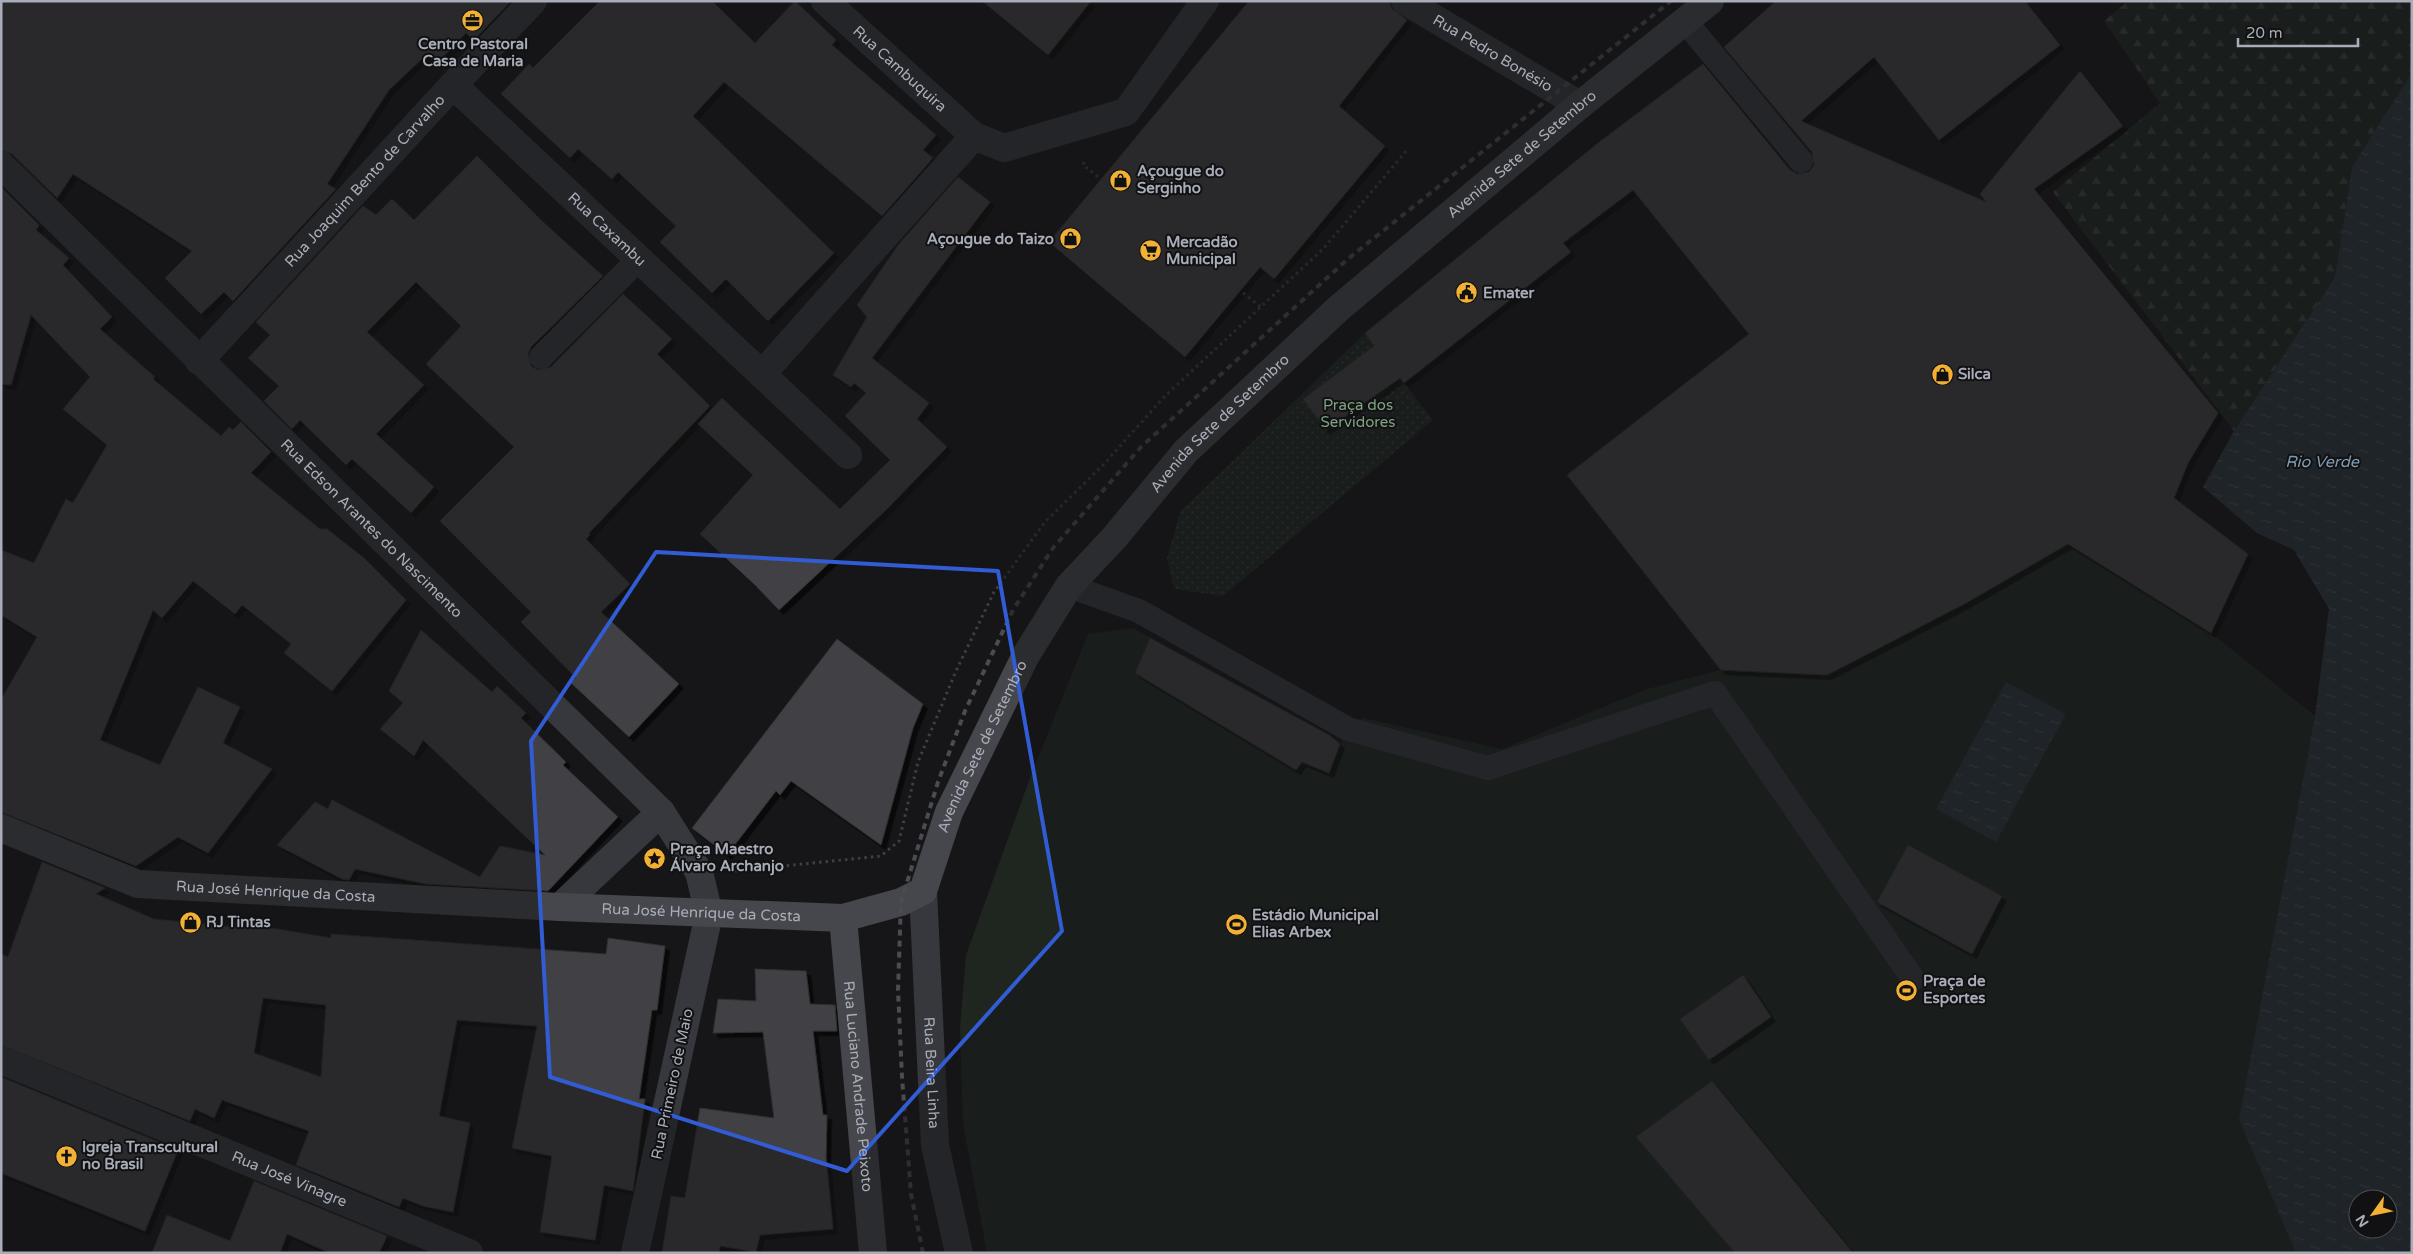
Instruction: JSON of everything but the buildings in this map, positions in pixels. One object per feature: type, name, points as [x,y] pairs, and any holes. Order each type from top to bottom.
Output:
[{"type":"main road","name":"Avenida Sete de Setembro","points":[[923,891],[949,812],[1026,655],[1069,586],[1114,538],[1186,450],[1339,308],[1580,106],[1710,1]]},
{"type":"main road","name":"Rua José Henrique da Costa","points":[[1,828],[138,884],[560,908],[843,918]]},
{"type":"main road","points":[[843,918],[901,902],[923,891]]},
{"type":"main road","name":"Rua Luciano Andrade Peixoto","points":[[843,918],[873,1253]]},
{"type":"street","name":"Rua Joaquim Bento de Carvalho","points":[[199,361],[452,85],[533,1]]},
{"type":"street","name":"Rua Cambuquira","points":[[825,1],[974,136]]},
{"type":"street","points":[[762,374],[974,136],[1004,148],[1126,112],[1205,1]]},
{"type":"street","name":"Rua Pedro Bonésio","points":[[1418,5],[1580,106]]},
{"type":"street","name":"Rua Caxambu","points":[[452,85],[848,455]]},
{"type":"street","name":"Rua Edson Arantes do Nascimento","points":[[1,164],[199,361],[661,812],[699,872],[709,914]]},
{"type":"street","points":[[560,908],[661,812]]},
{"type":"street","name":"Rua Beira Linha","points":[[923,891],[934,1146],[959,1253]]},
{"type":"street","name":"Rua Primeiro de Maio","points":[[635,1253],[709,914]]},
{"type":"street","name":"Rua José Vinagre","points":[[1,1060],[418,1243],[469,1253]]},
{"type":"lane","points":[[1685,21],[1801,161]]},
{"type":"lane","points":[[541,357],[639,259]]},
{"type":"lane","points":[[1069,586],[1138,611],[1348,729],[1488,768],[1715,693],[1913,979]]},
{"type":"path","points":[[1089,157],[1083,165],[1262,308]]},
{"type":"highlighted area","points":[[656,552],[998,571],[1062,931],[847,1171],[550,1077],[531,741]]},
{"type":"green space","points":[[2128,1],[2412,1],[2412,72],[2352,167],[2335,277],[2234,431],[2053,192],[2160,103],[2104,21]]},
{"type":"green space","name":"Praça dos Servidores","points":[[1365,333],[1433,420],[1223,596],[1174,589],[1167,558],[1180,512]]},
{"type":"green space","points":[[2068,544],[2211,633],[2315,716],[2240,1119],[2296,1253],[987,1253],[963,1123],[960,1029],[966,955],[1031,775],[1088,634],[1133,628],[1329,735],[1340,744],[1363,718],[1502,749],[1647,689],[1721,670],[1827,675],[1966,603]]},
{"type":"water","name":"Rio Verde","points":[[2412,72],[2412,1253],[2296,1253],[2239,1119],[2315,716],[2329,609],[2294,550],[2257,533],[2203,487],[2234,431],[2335,277],[2352,167]]},
{"type":"water","points":[[2006,682],[2066,714],[1996,842],[1936,809]]},
{"type":"railway","points":[[923,1253],[911,1194],[902,1077],[898,990],[901,902],[938,782],[965,711],[1013,610],[1053,548],[1141,447],[1349,258],[1671,1]]},
{"type":"place","name":"Centro Pastoral Casa de Maria","points":[[473,21]]},
{"type":"place","name":"Açougue do Serginho","points":[[1121,180]]},
{"type":"place","name":"Açougue do Taizo","points":[[1070,239]]},
{"type":"place","name":"Mercadão Municipal","points":[[1150,251]]},
{"type":"place","name":"Emater","points":[[1467,293]]},
{"type":"place","name":"Silca","points":[[1942,374]]},
{"type":"place","name":"Praça Maestro Álvaro Archanjo","points":[[654,858]]},
{"type":"place","name":"RJ Tintas","points":[[190,922]]},
{"type":"place","name":"Estádio Municipal Elias Arbex","points":[[1236,924]]},
{"type":"place","name":"Praça de Esportes","points":[[1907,990]]},
{"type":"place","name":"Igreja Transcultural no Brasil","points":[[66,1156]]}]
